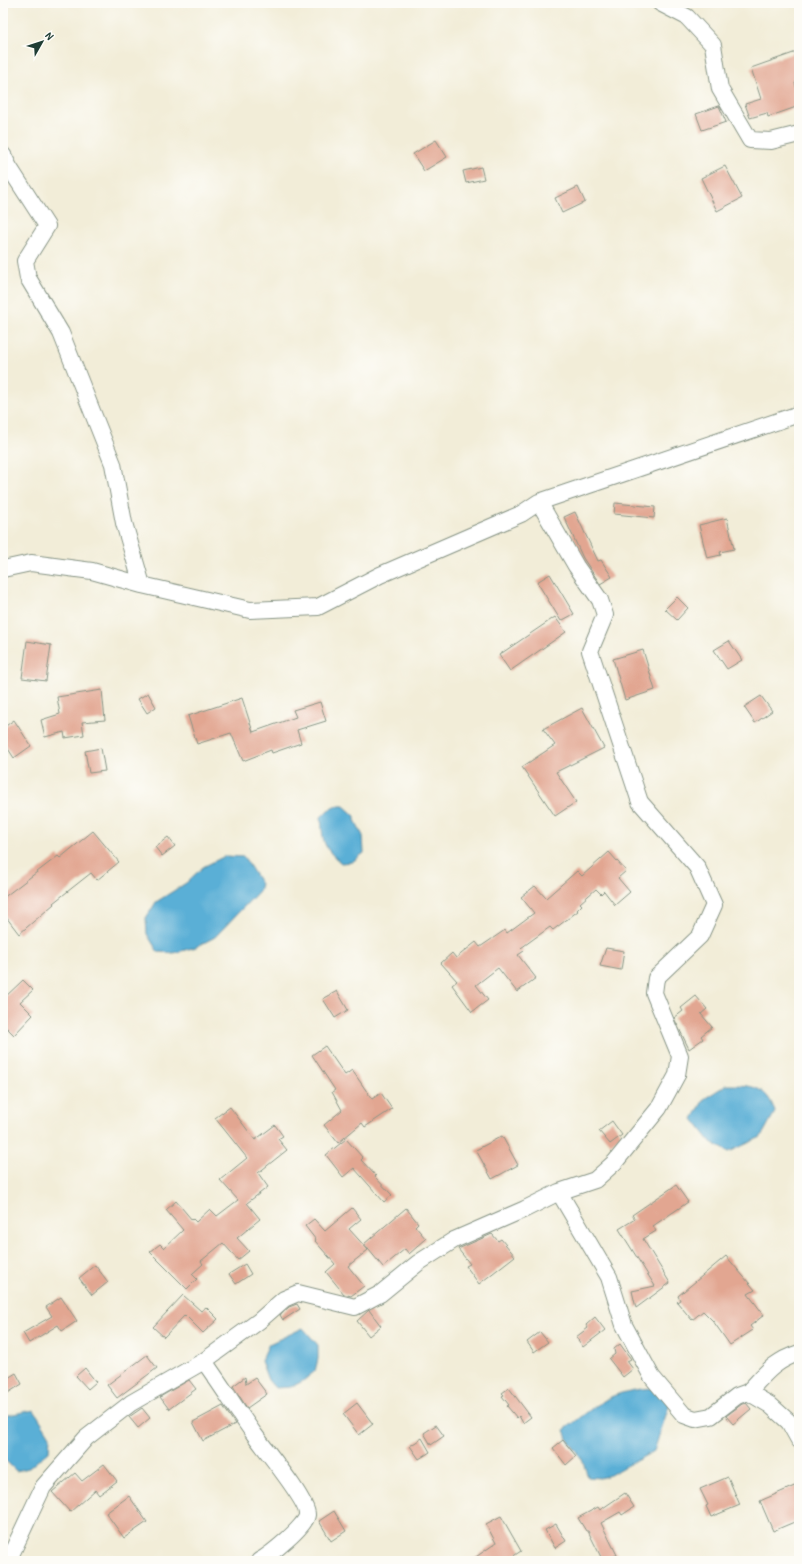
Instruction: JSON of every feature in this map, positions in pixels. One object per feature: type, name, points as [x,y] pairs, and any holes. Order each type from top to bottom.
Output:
[{"type":"street","points":[[660,3],[687,17],[713,45],[720,89],[750,140],[771,142],[799,134]]},
{"type":"street","points":[[3,155],[9,167],[47,226],[25,261],[28,278],[61,333],[113,464],[124,523],[142,585]]},
{"type":"street","points":[[3,568],[31,563],[92,571],[142,585],[250,610],[318,607],[380,575],[521,514],[539,502],[799,414]]},
{"type":"street","points":[[8,1561],[43,1487],[86,1438],[131,1403],[204,1361],[259,1321],[284,1299],[298,1294],[355,1307],[380,1294],[418,1263],[454,1240],[525,1210],[559,1192],[595,1180],[615,1162],[659,1108],[677,1075],[680,1056],[654,993],[656,978],[700,936],[714,905],[697,867],[640,802],[590,651],[605,615],[600,600],[576,566],[539,502]]},
{"type":"street","points":[[559,1192],[609,1277],[624,1325],[652,1377],[684,1416],[695,1419],[711,1416],[737,1396],[748,1392],[774,1365],[785,1358],[799,1353]]},
{"type":"street","points":[[204,1361],[254,1434],[280,1468],[306,1508],[307,1516],[303,1525],[270,1555],[260,1561]]},
{"type":"street","points":[[748,1392],[770,1405],[789,1422],[799,1440]]},
{"type":"water","points":[[337,806],[344,806],[355,816],[355,820],[363,836],[364,853],[352,862],[341,863],[327,848],[323,838],[321,817],[328,810]]},
{"type":"water","points":[[225,856],[244,857],[261,884],[259,891],[215,937],[196,947],[174,953],[158,952],[147,934],[146,918],[156,902],[186,883],[203,867]]},
{"type":"water","points":[[726,1085],[743,1085],[756,1088],[767,1096],[772,1103],[775,1112],[761,1137],[729,1152],[711,1142],[693,1119],[704,1099]]},
{"type":"water","points":[[303,1328],[318,1345],[318,1359],[315,1371],[303,1381],[291,1387],[275,1388],[268,1380],[261,1361],[269,1344]]},
{"type":"water","points":[[653,1388],[670,1403],[654,1451],[610,1475],[600,1478],[588,1477],[582,1459],[568,1440],[564,1430],[592,1408],[614,1396],[640,1389]]},
{"type":"water","points":[[34,1410],[50,1436],[49,1451],[29,1468],[16,1471],[3,1458],[3,1416]]},
{"type":"building","points":[[799,51],[799,81],[795,83],[799,96],[799,106],[768,117],[767,113],[750,118],[745,104],[761,99],[751,68]]},
{"type":"building","points":[[719,106],[726,122],[702,130],[696,114]]},
{"type":"building","points":[[436,140],[447,157],[424,171],[413,154]]},
{"type":"building","points":[[725,166],[742,198],[717,211],[701,178]]},
{"type":"building","points":[[481,167],[484,179],[466,183],[463,171]]},
{"type":"building","points":[[578,187],[585,202],[562,213],[555,198]]},
{"type":"building","points":[[615,503],[655,507],[654,518],[614,514]]},
{"type":"building","points":[[575,512],[598,561],[601,560],[612,577],[600,584],[583,558],[564,517]]},
{"type":"building","points":[[727,518],[734,549],[720,552],[721,555],[707,558],[699,525]]},
{"type":"building","points":[[550,574],[574,614],[561,621],[537,582]]},
{"type":"building","points":[[677,597],[688,608],[677,620],[665,609]]},
{"type":"building","points":[[555,617],[566,632],[510,671],[499,655]]},
{"type":"building","points":[[27,641],[51,645],[46,681],[22,678]]},
{"type":"building","points":[[729,641],[742,660],[727,669],[714,650]]},
{"type":"building","points":[[643,650],[655,690],[625,700],[613,659]]},
{"type":"building","points":[[102,690],[105,720],[82,722],[84,735],[65,738],[64,732],[45,737],[41,720],[60,714],[57,697]]},
{"type":"building","points":[[148,693],[156,707],[147,713],[138,699]]},
{"type":"building","points":[[761,696],[772,711],[755,723],[744,707]]},
{"type":"building","points":[[242,698],[253,732],[296,717],[293,710],[320,702],[326,721],[297,730],[301,743],[272,753],[271,750],[243,761],[231,733],[197,744],[188,716]]},
{"type":"building","points":[[582,708],[604,748],[556,772],[576,802],[555,816],[522,767],[555,745],[543,729]]},
{"type":"building","points":[[14,720],[31,746],[14,758],[3,741],[3,728]]},
{"type":"building","points":[[101,748],[105,771],[89,773],[85,751]]},
{"type":"building","points":[[93,831],[119,862],[97,880],[91,873],[53,903],[54,904],[19,934],[3,913],[3,898],[58,856],[60,858]]},
{"type":"building","points":[[168,837],[175,846],[162,856],[155,847]]},
{"type":"building","points":[[609,852],[626,871],[618,878],[630,892],[615,905],[604,891],[601,894],[596,889],[580,903],[582,905],[577,910],[578,911],[553,930],[550,927],[521,948],[524,951],[518,955],[536,978],[517,992],[498,968],[476,985],[488,1000],[472,1012],[452,985],[457,981],[441,963],[452,953],[456,958],[476,942],[480,947],[505,930],[507,933],[534,913],[521,897],[535,886],[546,898],[577,871],[582,876]]},
{"type":"building","points":[[606,948],[624,951],[621,970],[600,966]]},
{"type":"building","points":[[23,980],[33,990],[20,1002],[33,1015],[14,1035],[3,1024],[3,999]]},
{"type":"building","points":[[337,991],[348,1010],[335,1018],[323,999]]},
{"type":"building","points":[[696,996],[707,1009],[701,1014],[712,1027],[701,1036],[703,1039],[689,1049],[674,1018],[683,1011],[681,1008]]},
{"type":"building","points":[[325,1046],[345,1075],[352,1070],[372,1099],[381,1093],[392,1109],[365,1127],[362,1123],[338,1143],[324,1125],[342,1110],[332,1092],[335,1090],[312,1055]]},
{"type":"building","points":[[230,1107],[255,1140],[275,1125],[283,1136],[278,1139],[287,1150],[258,1173],[268,1187],[247,1203],[260,1219],[237,1238],[249,1251],[238,1260],[223,1243],[201,1261],[203,1264],[192,1274],[197,1279],[187,1289],[150,1252],[160,1244],[164,1248],[183,1230],[166,1210],[176,1201],[192,1220],[193,1219],[196,1222],[210,1209],[217,1216],[238,1200],[220,1180],[247,1158],[215,1118]]},
{"type":"building","points":[[612,1121],[622,1135],[610,1144],[599,1131]]},
{"type":"building","points":[[502,1136],[518,1165],[492,1179],[476,1150]]},
{"type":"building","points":[[346,1139],[363,1158],[361,1160],[392,1195],[384,1202],[354,1168],[343,1177],[326,1155]]},
{"type":"building","points":[[676,1185],[688,1202],[653,1226],[656,1231],[643,1239],[670,1283],[636,1308],[632,1291],[655,1286],[619,1229],[635,1219],[632,1215]]},
{"type":"building","points":[[352,1208],[361,1219],[349,1229],[368,1250],[348,1266],[364,1286],[351,1296],[344,1294],[326,1272],[335,1264],[315,1241],[316,1240],[305,1226],[314,1219],[325,1231]]},
{"type":"building","points":[[406,1208],[418,1223],[415,1226],[426,1239],[409,1254],[405,1249],[383,1267],[364,1244]]},
{"type":"building","points":[[492,1234],[498,1241],[501,1239],[515,1256],[479,1284],[466,1266],[470,1264],[458,1249]]},
{"type":"building","points":[[726,1256],[755,1290],[748,1294],[764,1315],[750,1326],[753,1330],[730,1345],[713,1321],[703,1311],[692,1320],[677,1302],[680,1300],[678,1296]]},
{"type":"building","points":[[245,1264],[251,1274],[236,1284],[229,1274]]},
{"type":"building","points":[[95,1265],[108,1282],[92,1295],[79,1278]]},
{"type":"building","points":[[183,1295],[201,1311],[206,1307],[218,1319],[203,1333],[185,1315],[164,1337],[153,1327]]},
{"type":"building","points":[[61,1297],[77,1321],[62,1331],[58,1325],[29,1343],[23,1333],[52,1316],[46,1307]]},
{"type":"building","points":[[297,1304],[300,1309],[283,1320],[280,1315],[289,1307]]},
{"type":"building","points":[[369,1310],[381,1326],[369,1336],[357,1321]]},
{"type":"building","points":[[595,1317],[605,1330],[583,1347],[576,1337],[588,1328],[586,1325]]},
{"type":"building","points":[[540,1332],[548,1342],[534,1352],[527,1342]]},
{"type":"building","points":[[620,1344],[631,1359],[627,1361],[633,1369],[623,1377],[609,1359],[615,1354],[614,1349]]},
{"type":"building","points":[[147,1355],[157,1368],[117,1398],[107,1385]]},
{"type":"building","points":[[85,1368],[96,1382],[88,1389],[76,1376]]},
{"type":"building","points":[[16,1373],[22,1384],[3,1396],[3,1381]]},
{"type":"building","points":[[245,1377],[246,1384],[255,1378],[267,1394],[247,1408],[233,1386]]},
{"type":"building","points":[[189,1380],[196,1389],[169,1409],[160,1397]]},
{"type":"building","points":[[509,1388],[531,1417],[523,1423],[519,1416],[517,1418],[507,1406],[509,1405],[502,1396],[504,1395],[502,1393]]},
{"type":"building","points":[[357,1403],[373,1424],[359,1435],[343,1414]]},
{"type":"building","points":[[746,1403],[751,1409],[733,1424],[726,1416],[742,1404]]},
{"type":"building","points":[[223,1406],[235,1424],[203,1441],[193,1422]]},
{"type":"building","points":[[142,1408],[150,1418],[138,1428],[129,1417]]},
{"type":"building","points":[[436,1425],[444,1436],[431,1445],[424,1433]]},
{"type":"building","points":[[422,1438],[430,1452],[419,1459],[410,1446]]},
{"type":"building","points":[[563,1440],[576,1456],[566,1465],[553,1448]]},
{"type":"building","points":[[104,1464],[117,1481],[99,1495],[95,1490],[70,1512],[52,1492],[75,1473],[82,1481]]},
{"type":"building","points":[[728,1477],[740,1505],[711,1517],[706,1506],[708,1505],[700,1489]]},
{"type":"building","points":[[799,1484],[799,1520],[773,1531],[760,1501]]},
{"type":"building","points":[[625,1493],[634,1507],[622,1515],[620,1512],[601,1523],[617,1555],[603,1561],[588,1531],[586,1531],[578,1518],[598,1507],[600,1510]]},
{"type":"building","points":[[129,1496],[147,1522],[124,1538],[106,1513]]},
{"type":"building","points":[[334,1511],[346,1531],[331,1541],[319,1521]]},
{"type":"building","points":[[501,1516],[521,1551],[506,1561],[470,1561],[496,1543],[486,1524]]},
{"type":"building","points":[[556,1524],[566,1541],[555,1548],[545,1530]]}]
